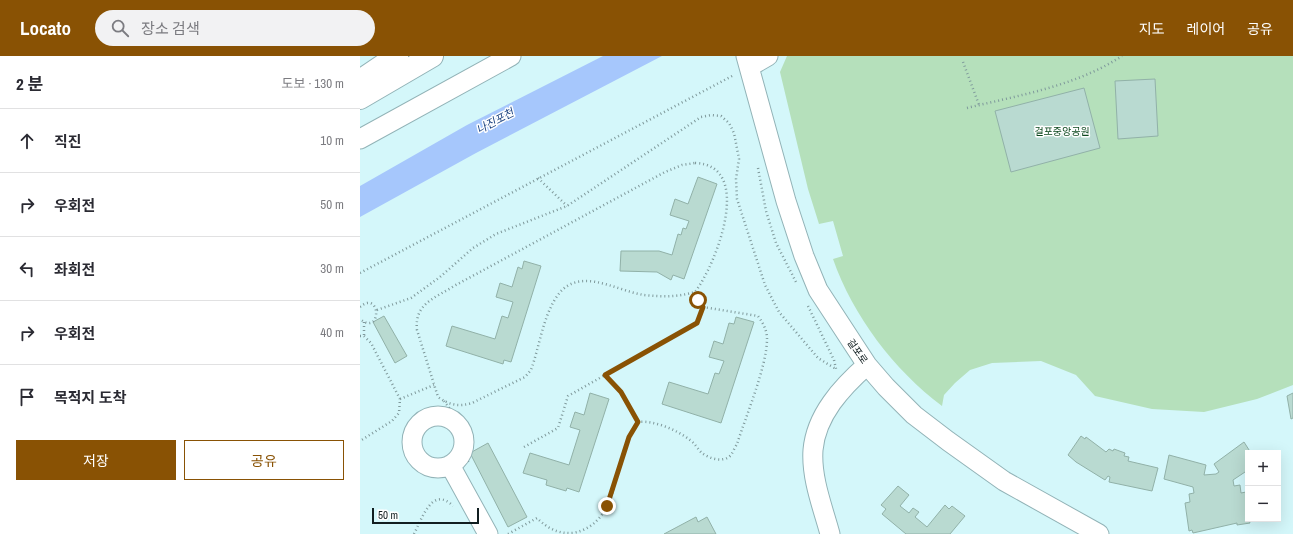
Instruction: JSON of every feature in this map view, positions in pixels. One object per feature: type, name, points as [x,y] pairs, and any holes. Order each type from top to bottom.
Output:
[{"type":"highway","points":[[360,81],[397,56]]},
{"type":"highway","points":[[360,98],[432,56]]},
{"type":"street","points":[[360,139],[511,56]]},
{"type":"street","points":[[748,61],[768,56]]},
{"type":"street","name":"걸포로","points":[[748,61],[786,202],[804,256],[818,290],[867,365],[886,387],[914,415],[948,441],[1004,480],[1099,534]]},
{"type":"street","points":[[830,534],[815,475],[813,451],[816,436],[823,416],[844,384],[867,365]]},
{"type":"street","points":[[840,534],[828,488],[823,443],[830,427],[867,365]]},
{"type":"street","points":[[450,465],[488,534]]},
{"type":"path","points":[[967,108],[1080,78],[1103,68],[1122,56]]},
{"type":"path","points":[[360,274],[538,178],[748,61]]},
{"type":"path","points":[[963,62],[980,105]]},
{"type":"path","points":[[376,310],[411,298],[440,277],[473,248],[496,234],[568,206],[701,117],[711,115],[721,116],[729,123],[734,133],[739,159],[736,179],[737,198],[765,285],[779,312],[818,358],[836,369]]},
{"type":"path","points":[[695,163],[705,164],[716,170],[726,188],[728,203],[725,222],[710,269],[695,292],[682,296],[667,297],[644,295],[598,281],[582,280],[570,284],[561,291],[554,301],[531,370],[525,377],[464,406],[456,405],[438,397],[416,330],[416,320],[424,304],[454,286],[666,172],[682,164],[695,163]]},
{"type":"path","points":[[538,178],[568,206]]},
{"type":"path","points":[[638,422],[645,421],[654,423],[683,435],[702,453],[721,460],[731,456],[737,444],[761,368],[767,338],[764,325],[758,316],[703,307],[695,292]]},
{"type":"path","points":[[360,307],[366,303],[370,304],[376,310]]},
{"type":"path","points":[[524,446],[558,428],[568,396],[697,323],[703,307]]},
{"type":"path","points":[[360,319],[364,322],[370,322],[375,319],[376,310]]},
{"type":"path","points":[[360,441],[392,421],[399,413],[400,399],[371,343],[364,336],[364,322]]},
{"type":"path","points":[[605,375],[621,392],[638,422]]},
{"type":"path","points":[[400,399],[434,385]]},
{"type":"path","points":[[442,399],[466,430],[469,442],[468,461],[471,467]]},
{"type":"path","points":[[508,534],[538,518],[546,527],[557,532],[570,533],[586,530],[598,520],[607,506],[629,437],[638,422]]},
{"type":"path","points":[[414,534],[427,507],[434,500],[442,498],[448,501],[456,512]]},
{"type":"green space","name":"걸포중앙공원","points":[[787,56],[1293,56],[1293,385],[1257,399],[1204,412],[1152,409],[1095,396],[1076,375],[1041,361],[992,363],[970,370],[944,395],[942,406],[924,392],[892,359],[864,321],[841,280],[833,259],[843,256],[833,221],[819,224],[808,189],[780,72]]},
{"type":"water","name":"나진포천","points":[[603,56],[662,56],[476,153],[360,217],[360,186],[467,125]]},
{"type":"building","points":[[1155,79],[1158,136],[1118,139],[1115,81]]},
{"type":"building","points":[[1084,88],[1100,148],[1011,172],[995,111]]},
{"type":"building","points":[[698,177],[717,184],[684,279],[673,275],[671,280],[657,272],[620,271],[621,251],[659,251],[672,255],[678,234],[681,235],[683,228],[686,229],[689,221],[670,215],[675,199],[688,204]]},
{"type":"building","points":[[524,261],[541,266],[511,362],[504,360],[503,364],[446,346],[452,326],[495,339],[502,316],[508,318],[513,302],[496,297],[500,283],[512,287],[518,267],[522,269]]},
{"type":"building","points":[[384,316],[407,356],[395,363],[373,322]]},
{"type":"building","points":[[736,317],[754,322],[721,423],[662,404],[669,382],[708,394],[715,373],[719,374],[724,361],[709,357],[714,341],[723,344],[729,323],[734,324]]},
{"type":"building","points":[[590,393],[609,399],[579,492],[567,488],[566,491],[546,485],[547,480],[523,473],[530,453],[569,465],[580,430],[570,427],[575,412],[584,415]]},
{"type":"building","points":[[1293,393],[1293,418],[1291,419],[1287,396]]},
{"type":"building","points":[[1081,436],[1085,439],[1086,437],[1106,452],[1109,449],[1113,451],[1114,449],[1125,453],[1124,456],[1129,457],[1128,461],[1158,468],[1152,491],[1109,482],[1110,477],[1108,476],[1105,480],[1076,462],[1068,455]]},
{"type":"building","points":[[1244,442],[1249,450],[1245,450],[1245,472],[1233,480],[1234,486],[1240,485],[1241,493],[1245,492],[1245,522],[1250,523],[1237,525],[1237,523],[1193,533],[1192,530],[1189,531],[1185,503],[1190,502],[1189,494],[1194,493],[1193,487],[1164,479],[1169,455],[1206,465],[1204,475],[1216,474],[1219,472],[1214,464]]},
{"type":"building","points":[[488,443],[527,517],[508,527],[470,453]]},
{"type":"building","points":[[898,486],[909,495],[900,506],[909,513],[913,508],[919,512],[915,517],[927,527],[945,505],[949,509],[952,506],[965,516],[950,534],[906,534],[882,514],[886,509],[881,505]]},
{"type":"building","points":[[696,517],[698,522],[707,517],[716,534],[664,534]]},
{"type":"route","points":[[607,506],[629,437],[638,422],[621,392],[605,375],[697,323],[703,307],[698,300]]}]
